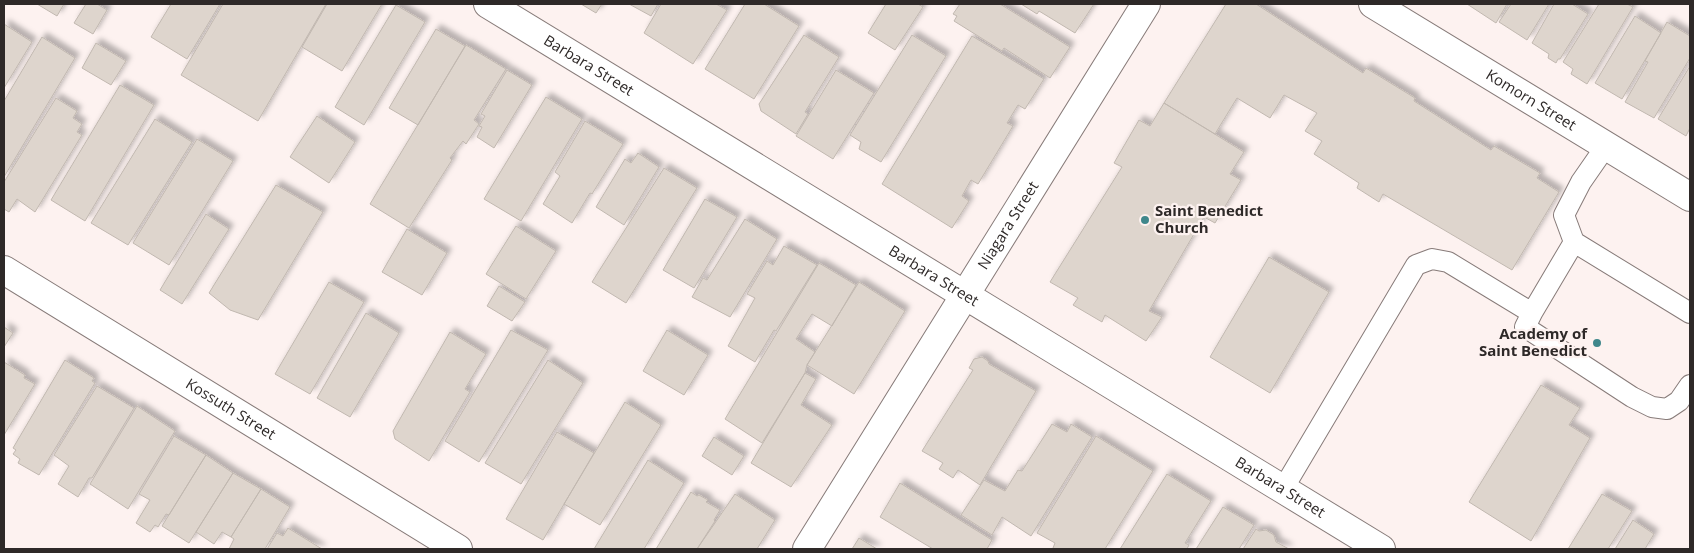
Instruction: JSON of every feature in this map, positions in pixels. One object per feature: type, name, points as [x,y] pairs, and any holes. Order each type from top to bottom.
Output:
[{"type":"street","name":"Barbara Street","points":[[488,4],[1381,549]]},
{"type":"street","name":"Niagara Street","points":[[807,549],[1146,4]]},
{"type":"street","name":"Komorn Street","points":[[1373,4],[1690,197]]},
{"type":"street","name":"Kossuth Street","points":[[4,270],[458,549]]},
{"type":"lane","points":[[1606,146],[1581,182],[1564,215],[1574,242],[1690,312]]},
{"type":"lane","points":[[1574,242],[1525,327],[1632,397],[1652,407],[1666,409],[1679,401],[1690,385]]},
{"type":"lane","points":[[1283,489],[1416,265],[1432,259],[1448,262],[1532,313]]},
{"type":"building","points":[[37,4],[64,4],[57,16]]},
{"type":"building","points":[[86,4],[97,4],[107,10],[93,34],[74,23]]},
{"type":"building","points":[[171,4],[220,4],[187,59],[151,37]]},
{"type":"building","points":[[223,4],[326,4],[258,121],[181,75]]},
{"type":"building","points":[[327,4],[382,4],[342,71],[302,47]]},
{"type":"building","points":[[581,4],[602,4],[596,13]]},
{"type":"building","points":[[629,4],[658,4],[651,16]]},
{"type":"building","points":[[661,4],[716,4],[727,10],[693,64],[644,33]]},
{"type":"building","points":[[745,4],[764,4],[799,26],[754,99],[705,69]]},
{"type":"building","points":[[886,4],[918,4],[923,7],[895,50],[868,33]]},
{"type":"building","points":[[960,4],[1000,4],[1070,47],[1050,78],[1004,48],[1002,51],[954,21],[957,16],[953,14]]},
{"type":"building","points":[[1021,4],[1094,4],[1075,33],[1039,11],[1037,14]]},
{"type":"building","points":[[1226,4],[1256,4],[1363,73],[1366,68],[1415,98],[1414,101],[1491,150],[1494,146],[1540,173],[1537,178],[1559,192],[1512,270],[1383,194],[1379,202],[1357,188],[1359,183],[1314,154],[1322,141],[1305,131],[1317,113],[1284,95],[1270,118],[1237,98],[1215,134],[1164,103]]},
{"type":"building","points":[[1467,4],[1507,4],[1496,23]]},
{"type":"building","points":[[1511,4],[1549,4],[1527,40],[1499,22]]},
{"type":"building","points":[[1554,4],[1572,4],[1588,14],[1556,63],[1548,58],[1549,54],[1532,43]]},
{"type":"building","points":[[1599,4],[1627,4],[1633,7],[1587,84],[1571,74],[1573,69],[1563,62]]},
{"type":"building","points":[[396,5],[425,22],[364,125],[335,107]]},
{"type":"building","points":[[1635,16],[1661,33],[1622,99],[1595,83]]},
{"type":"building","points":[[1667,22],[1690,36],[1690,58],[1654,118],[1625,102],[1648,62],[1645,61]]},
{"type":"building","points":[[4,24],[32,42],[4,88]]},
{"type":"building","points":[[436,29],[465,46],[418,125],[389,108]]},
{"type":"building","points":[[804,35],[839,57],[805,112],[808,114],[796,134],[761,111],[759,104]]},
{"type":"building","points":[[912,35],[946,56],[881,162],[859,149],[861,142],[850,135]]},
{"type":"building","points":[[972,36],[1044,79],[1025,109],[1018,105],[1007,123],[1013,126],[978,184],[971,180],[962,196],[969,201],[952,228],[882,184]]},
{"type":"building","points":[[42,37],[75,58],[4,177],[4,101]]},
{"type":"building","points":[[96,43],[126,61],[111,85],[82,68]]},
{"type":"building","points":[[466,45],[506,69],[474,120],[479,124],[466,144],[463,141],[450,158],[452,160],[409,228],[370,204]]},
{"type":"building","points":[[1690,66],[1690,128],[1686,136],[1658,119]]},
{"type":"building","points":[[507,70],[532,85],[494,148],[477,137],[482,127],[479,126],[485,116],[481,114]]},
{"type":"building","points":[[836,70],[874,93],[833,159],[796,136]]},
{"type":"building","points":[[120,85],[154,105],[85,221],[51,200]]},
{"type":"building","points":[[546,97],[582,119],[521,221],[484,199]]},
{"type":"building","points":[[56,98],[77,111],[73,118],[82,124],[77,132],[82,135],[35,212],[17,199],[9,212],[4,209],[4,182]]},
{"type":"building","name":"Saint Benedict Church","points":[[1164,103],[1244,152],[1230,174],[1241,180],[1215,223],[1204,217],[1149,311],[1162,317],[1146,341],[1105,315],[1102,322],[1073,305],[1078,298],[1050,282],[1122,167],[1114,163],[1139,120],[1150,126]]},
{"type":"building","points":[[317,116],[355,142],[329,183],[290,157]]},
{"type":"building","points":[[155,119],[192,142],[128,245],[91,223]]},
{"type":"building","points":[[585,121],[623,144],[572,223],[543,204],[560,176],[555,172]]},
{"type":"building","points":[[197,139],[233,161],[169,265],[133,243]]},
{"type":"building","points":[[638,153],[659,167],[624,225],[596,207],[625,159],[631,163]]},
{"type":"building","points":[[664,168],[697,188],[626,303],[592,282]]},
{"type":"building","points":[[276,185],[323,212],[258,320],[230,310],[209,293]]},
{"type":"building","points":[[705,199],[737,217],[694,288],[663,270]]},
{"type":"building","points":[[206,214],[229,229],[182,304],[160,290]]},
{"type":"building","points":[[745,219],[777,239],[730,317],[692,297],[703,278],[707,280]]},
{"type":"building","points":[[516,226],[556,251],[526,299],[486,274]]},
{"type":"building","points":[[407,229],[447,253],[422,295],[382,272]]},
{"type":"building","points":[[784,246],[817,265],[755,362],[728,346],[755,298],[747,294],[767,261],[773,265]]},
{"type":"building","points":[[1269,257],[1329,292],[1270,393],[1210,357]]},
{"type":"building","points":[[819,263],[856,285],[832,326],[812,314],[796,339],[815,352],[807,365],[805,373],[762,443],[725,419]]},
{"type":"building","points":[[329,282],[364,302],[310,394],[275,374]]},
{"type":"building","points":[[859,282],[905,311],[854,394],[807,365]]},
{"type":"building","points":[[499,286],[525,302],[512,321],[487,306]]},
{"type":"building","points":[[366,313],[399,333],[350,417],[317,398]]},
{"type":"building","points":[[4,327],[13,333],[4,347]]},
{"type":"building","points":[[511,330],[548,350],[479,462],[445,441]]},
{"type":"building","points":[[667,330],[708,355],[684,395],[643,371]]},
{"type":"building","points":[[450,332],[486,354],[465,389],[470,392],[429,461],[395,439],[393,431]]},
{"type":"building","points":[[982,357],[989,364],[1036,391],[980,485],[958,470],[953,478],[939,469],[943,463],[922,451],[973,370],[969,368],[974,359]]},
{"type":"building","points":[[65,360],[94,378],[92,381],[95,383],[39,475],[18,463],[20,459],[13,454],[16,450],[13,448]]},
{"type":"building","points":[[548,360],[583,383],[521,484],[485,463]]},
{"type":"building","points":[[4,362],[25,375],[24,378],[35,384],[4,435]]},
{"type":"building","points":[[805,373],[816,379],[801,405],[832,425],[791,487],[751,463]]},
{"type":"building","points":[[1541,385],[1580,408],[1569,425],[1590,438],[1531,541],[1469,502]]},
{"type":"building","points":[[97,386],[134,408],[92,478],[89,478],[78,497],[58,484],[69,466],[54,455]]},
{"type":"building","points":[[625,402],[661,425],[600,525],[564,504]]},
{"type":"building","points":[[137,406],[175,431],[128,509],[90,484]]},
{"type":"building","points":[[1052,424],[1067,432],[1071,424],[1092,437],[1031,536],[1002,517],[992,535],[961,515],[984,480],[1005,491],[1018,470],[1022,471]]},
{"type":"building","points":[[557,432],[594,453],[543,540],[506,519]]},
{"type":"building","points":[[174,436],[206,455],[169,515],[166,514],[158,527],[155,525],[150,532],[136,523],[150,500],[139,494]]},
{"type":"building","points":[[1096,436],[1153,471],[1105,549],[1055,549],[1053,548],[1055,543],[1037,533]]},
{"type":"building","points":[[714,437],[744,456],[732,475],[702,456]]},
{"type":"building","points":[[206,455],[233,473],[189,543],[162,526]]},
{"type":"building","points":[[648,460],[684,483],[644,549],[594,549]]},
{"type":"building","points":[[233,473],[261,489],[231,537],[222,532],[214,544],[196,532]]},
{"type":"building","points":[[1167,474],[1211,501],[1185,543],[1189,545],[1187,549],[1120,549]]},
{"type":"building","points":[[900,483],[992,540],[987,549],[933,549],[880,517]]},
{"type":"building","points":[[261,489],[290,507],[265,549],[229,549],[234,539],[231,537]]},
{"type":"building","points":[[691,492],[708,500],[706,502],[720,510],[715,521],[697,549],[656,549]]},
{"type":"building","points":[[735,494],[775,520],[757,549],[697,549]]},
{"type":"building","points":[[1602,494],[1632,511],[1608,549],[1568,549]]},
{"type":"building","points":[[1223,507],[1254,525],[1239,549],[1196,549]]},
{"type":"building","points":[[1633,520],[1654,534],[1645,549],[1615,549]]},
{"type":"building","points":[[288,528],[322,549],[267,549],[277,533],[283,536]]},
{"type":"building","points":[[1256,529],[1259,531],[1266,530],[1274,535],[1276,542],[1289,549],[1243,549]]},
{"type":"building","points":[[859,538],[877,549],[852,549]]},
{"type":"place","name":"Saint Benedict Church","points":[[1145,220]]},
{"type":"place","name":"Academy of Saint Benedict","points":[[1597,343]]}]
